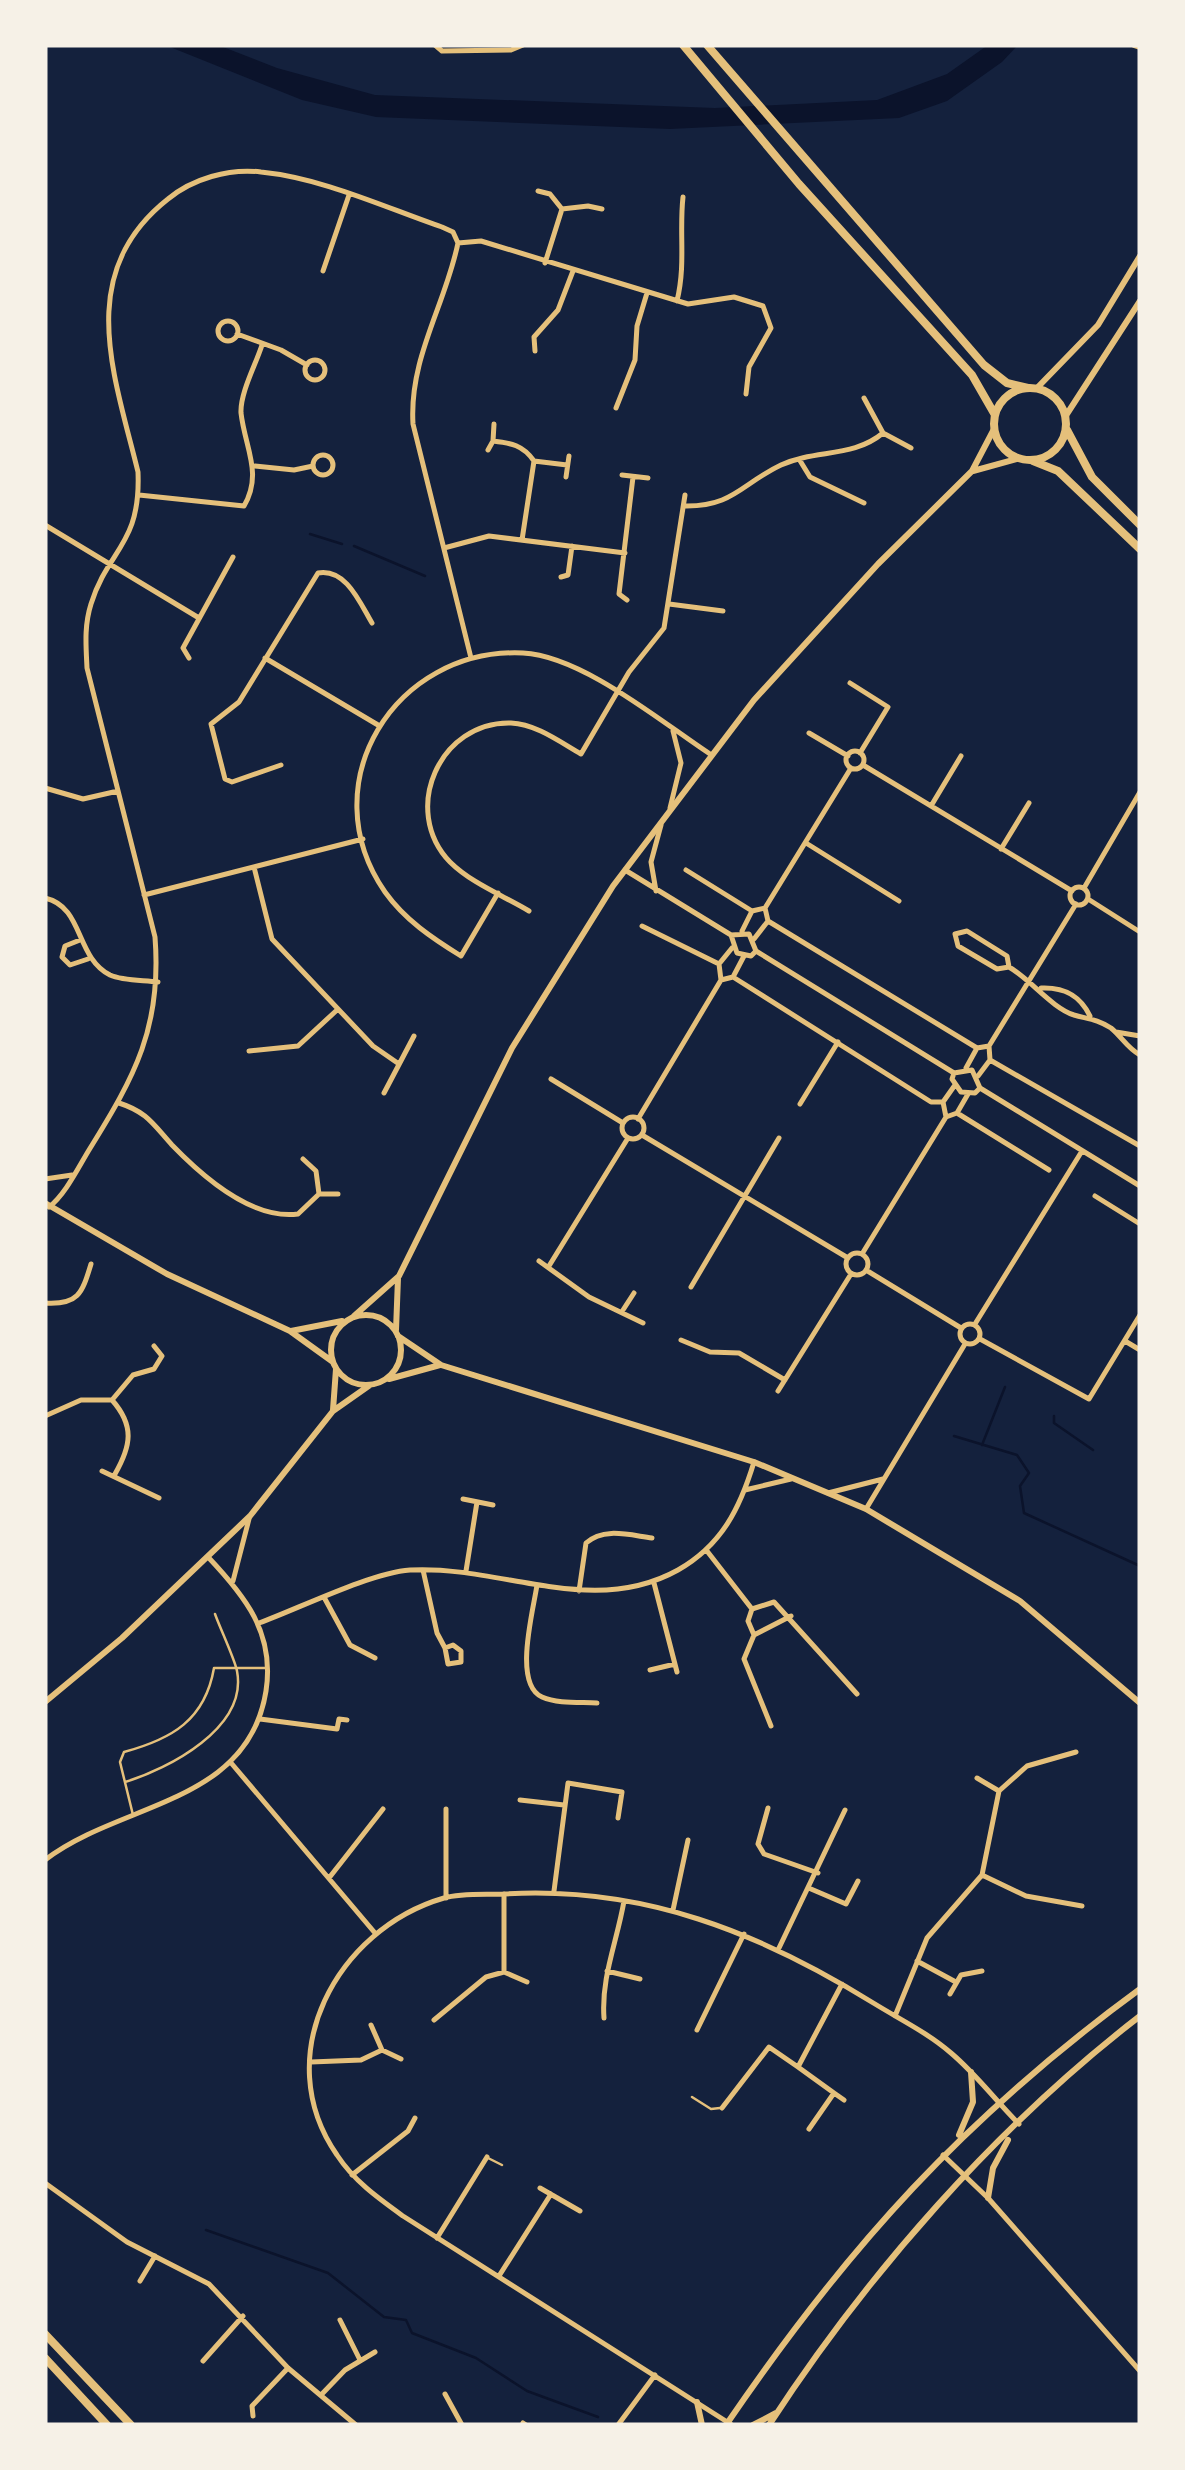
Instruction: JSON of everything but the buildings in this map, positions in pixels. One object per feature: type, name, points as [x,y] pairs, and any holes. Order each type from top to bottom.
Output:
[{"type":"main road","points":[[683,45],[799,184],[972,374],[995,416]]},
{"type":"main road","points":[[709,47],[984,365],[1007,382],[1056,398],[1078,458],[1092,478],[1140,525]]},
{"type":"main road","points":[[1032,388],[1006,396],[995,416],[994,429],[1003,447],[1058,471],[1140,548]]},
{"type":"main road","points":[[1024,459],[1058,446],[1066,421]]},
{"type":"main road","points":[[45,2334],[130,2425]]},
{"type":"main road","points":[[45,2358],[107,2425]]},
{"type":"street","points":[[435,45],[442,50],[511,50],[523,45]]},
{"type":"street","points":[[441,1365],[370,1384],[351,1382],[290,1331],[202,1291],[47,1205],[74,1175],[143,1056],[158,982],[155,938],[87,668],[85,632],[92,600],[132,533],[140,495],[106,334],[111,284],[125,246],[148,214],[178,190],[224,174],[255,171],[292,176],[453,232],[458,243],[422,349],[412,398],[414,424],[471,658]]},
{"type":"street","points":[[538,191],[550,194],[562,209]]},
{"type":"street","points":[[323,271],[349,195]]},
{"type":"street","points":[[677,301],[686,251],[679,230],[683,196]]},
{"type":"street","points":[[562,209],[602,209]]},
{"type":"street","points":[[546,262],[562,209]]},
{"type":"street","points":[[458,243],[481,241],[677,301],[698,304],[734,297],[763,306],[771,328],[749,367],[746,394]]},
{"type":"street","points":[[1032,388],[1098,325],[1140,256]]},
{"type":"street","points":[[535,351],[534,337],[558,310],[574,271]]},
{"type":"street","points":[[616,408],[635,360],[637,326],[647,294]]},
{"type":"street","points":[[1066,421],[1140,301]]},
{"type":"street","points":[[237,334],[307,366]]},
{"type":"street","points":[[140,495],[244,506],[252,493],[255,466],[241,411],[262,344]]},
{"type":"street","points":[[864,398],[883,432],[912,448]]},
{"type":"street","points":[[488,450],[494,424]]},
{"type":"street","points":[[290,1331],[354,1316],[398,1276],[512,1048],[626,870],[710,754],[830,614],[972,471],[994,429]]},
{"type":"street","points":[[684,506],[723,503],[800,459],[854,451],[883,432]]},
{"type":"street","points":[[493,441],[527,450],[534,460],[522,540]]},
{"type":"street","points":[[566,477],[569,456]]},
{"type":"street","points":[[800,459],[810,476],[864,502]]},
{"type":"street","points":[[972,471],[1024,459]]},
{"type":"street","points":[[534,460],[567,465]]},
{"type":"street","points":[[255,466],[294,470],[313,466]]},
{"type":"street","points":[[622,475],[648,478]]},
{"type":"street","points":[[627,600],[619,594],[634,477]]},
{"type":"street","points":[[529,911],[450,862],[437,843],[426,805],[429,783],[439,763],[469,733],[512,723],[548,735],[582,754],[664,628],[686,495]]},
{"type":"street","points":[[45,525],[198,618]]},
{"type":"street","points":[[444,548],[489,536],[625,553]]},
{"type":"street","points":[[561,578],[568,575],[572,546]]},
{"type":"street","points":[[189,658],[183,648],[233,557]]},
{"type":"street","points":[[281,765],[264,775],[232,782],[225,779],[211,724],[238,702],[318,573],[326,571],[343,580],[372,623]]},
{"type":"street","points":[[669,604],[722,611]]},
{"type":"street","points":[[498,893],[460,956],[404,915],[384,890],[363,840],[358,786],[378,725],[403,694],[438,670],[471,658],[524,653],[559,661],[710,754]]},
{"type":"street","points":[[265,658],[378,725]]},
{"type":"street","points":[[848,756],[860,753],[888,707],[850,683]]},
{"type":"street","points":[[656,891],[650,862],[681,763],[673,730]]},
{"type":"street","points":[[810,732],[848,756],[851,768]]},
{"type":"street","points":[[860,753],[863,765],[1072,891],[1076,904]]},
{"type":"street","points":[[930,806],[961,756]]},
{"type":"street","points":[[686,870],[752,911],[765,908],[851,768],[863,765]]},
{"type":"street","points":[[45,788],[83,799],[118,791]]},
{"type":"street","points":[[1072,891],[1084,888],[1140,792]]},
{"type":"street","points":[[1001,849],[1029,803]]},
{"type":"street","points":[[144,895],[363,840]]},
{"type":"street","points":[[806,843],[899,901]]},
{"type":"street","points":[[254,866],[272,939],[373,1046],[399,1064]]},
{"type":"street","points":[[626,870],[730,935],[742,931],[752,911]]},
{"type":"street","points":[[1084,888],[1088,899],[1140,932]]},
{"type":"street","points":[[45,898],[72,914],[88,960],[113,977],[158,982]]},
{"type":"street","points":[[1088,899],[1076,904],[989,1046],[990,1060],[978,1076],[980,1088],[1140,1186]]},
{"type":"street","points":[[765,908],[768,921],[977,1048],[989,1046]]},
{"type":"street","points":[[756,952],[754,939],[768,921]]},
{"type":"street","points":[[642,926],[719,964]]},
{"type":"street","points":[[742,931],[754,939]]},
{"type":"street","points":[[1009,967],[1006,956],[967,931],[955,934],[958,946],[997,969],[1009,967],[1030,979],[1050,1000],[1074,1015],[1090,1016],[1116,1032],[1140,1036]]},
{"type":"street","points":[[730,935],[732,948],[744,956]]},
{"type":"street","points":[[80,940],[65,946],[62,957],[70,965],[88,960]]},
{"type":"street","points":[[624,1123],[638,1119],[721,980],[719,964],[732,948]]},
{"type":"street","points":[[733,977],[744,956],[756,952],[954,1072],[966,1068],[977,1048]]},
{"type":"street","points":[[721,980],[733,977],[930,1102],[943,1102]]},
{"type":"street","points":[[1041,988],[1060,988],[1084,1002],[1090,1016]]},
{"type":"street","points":[[249,1052],[298,1046],[337,1010]]},
{"type":"street","points":[[1116,1032],[1124,1046],[1140,1055]]},
{"type":"street","points":[[384,1093],[414,1036]]},
{"type":"street","points":[[800,1104],[838,1042]]},
{"type":"street","points":[[990,1060],[1140,1146]]},
{"type":"street","points":[[966,1068],[978,1076]]},
{"type":"street","points":[[946,1117],[943,1102],[955,1086],[954,1072]]},
{"type":"street","points":[[551,1079],[624,1123],[628,1138]]},
{"type":"street","points":[[955,1086],[968,1094]]},
{"type":"street","points":[[638,1119],[642,1134],[848,1258],[862,1254],[946,1117],[957,1113],[968,1094],[980,1088]]},
{"type":"street","points":[[119,1103],[141,1110],[154,1120],[174,1147],[242,1202],[283,1216],[298,1214],[319,1194],[338,1194]]},
{"type":"street","points":[[957,1113],[1050,1170]]},
{"type":"street","points":[[549,1266],[628,1138],[642,1134]]},
{"type":"street","points":[[691,1287],[779,1138]]},
{"type":"street","points":[[961,1328],[974,1324],[1082,1151]]},
{"type":"street","points":[[303,1159],[316,1171],[319,1194]]},
{"type":"street","points":[[45,1179],[74,1175]]},
{"type":"street","points":[[1094,1196],[1140,1224]]},
{"type":"street","points":[[862,1254],[868,1262],[866,1270]]},
{"type":"street","points":[[778,1391],[851,1274],[848,1258]]},
{"type":"street","points":[[539,1261],[589,1297],[623,1310],[643,1323]]},
{"type":"street","points":[[45,1303],[69,1304],[81,1296],[91,1264]]},
{"type":"street","points":[[851,1274],[866,1270],[961,1328],[965,1344],[866,1510]]},
{"type":"street","points":[[380,1382],[400,1357],[398,1276]]},
{"type":"street","points":[[623,1310],[634,1293]]},
{"type":"street","points":[[974,1324],[980,1339],[1089,1399],[1140,1315]]},
{"type":"street","points":[[354,1316],[378,1316],[441,1365],[754,1462],[866,1510],[1020,1601],[1140,1703]]},
{"type":"street","points":[[333,1411],[332,1339],[346,1320]]},
{"type":"street","points":[[965,1344],[980,1339]]},
{"type":"street","points":[[681,1340],[710,1352],[739,1353],[785,1380]]},
{"type":"street","points":[[1125,1341],[1140,1350]]},
{"type":"street","points":[[112,1400],[133,1375],[154,1369],[162,1356],[154,1346]]},
{"type":"street","points":[[45,1702],[100,1658],[250,1516],[333,1411],[370,1384]]},
{"type":"street","points":[[45,1416],[81,1400],[112,1400],[123,1412],[130,1433],[129,1449],[115,1474]]},
{"type":"street","points":[[260,1623],[396,1572],[466,1571],[579,1591],[630,1589],[654,1583],[707,1551],[728,1525],[746,1490],[754,1462]]},
{"type":"street","points":[[102,1470],[159,1498]]},
{"type":"street","points":[[746,1490],[794,1478]]},
{"type":"street","points":[[828,1493],[883,1478]]},
{"type":"street","points":[[463,1499],[493,1504]]},
{"type":"street","points":[[466,1571],[478,1502]]},
{"type":"street","points":[[232,1582],[250,1516]]},
{"type":"street","points":[[579,1591],[586,1543],[593,1536],[604,1533],[652,1538]]},
{"type":"street","points":[[707,1551],[752,1609]]},
{"type":"street","points":[[45,1860],[72,1840],[187,1794],[232,1763],[260,1719],[268,1668],[260,1623],[232,1582],[208,1556]]},
{"type":"street","points":[[422,1570],[437,1633],[445,1648]]},
{"type":"street","points":[[654,1583],[676,1672]]},
{"type":"street","points":[[536,1586],[525,1673],[530,1688],[542,1697],[597,1703]]},
{"type":"street","points":[[325,1599],[350,1645],[374,1658]]},
{"type":"street","points":[[752,1609],[774,1602],[791,1616],[857,1694]]},
{"type":"street","points":[[752,1609],[748,1621],[754,1635]]},
{"type":"street","points":[[771,1726],[744,1658],[754,1635],[791,1616]]},
{"type":"street","points":[[650,1670],[675,1664]]},
{"type":"street","points":[[260,1719],[337,1729],[339,1718],[347,1720]]},
{"type":"street","points":[[895,2016],[917,1961],[940,1919],[982,1875],[999,1791],[1028,1766],[1076,1752]]},
{"type":"street","points":[[232,1763],[376,1933]]},
{"type":"street","points":[[977,1778],[999,1791]]},
{"type":"street","points":[[554,1891],[568,1783],[622,1792],[618,1818]]},
{"type":"street","points":[[520,1800],[564,1805]]},
{"type":"street","points":[[768,1808],[758,1844],[764,1854],[818,1872]]},
{"type":"street","points":[[329,1878],[383,1809]]},
{"type":"street","points":[[446,1809],[446,1898]]},
{"type":"street","points":[[779,1948],[811,1889],[845,1810]]},
{"type":"street","points":[[673,1910],[688,1840]]},
{"type":"street","points":[[982,1875],[1026,1896],[1082,1906]]},
{"type":"street","points":[[811,1889],[846,1904],[858,1881]]},
{"type":"street","points":[[1016,2127],[998,2102],[971,2072],[931,2037],[779,1948],[673,1910],[554,1891],[446,1898],[376,1933],[329,1987],[318,2010],[311,2062],[320,2123],[352,2175],[368,2191],[729,2424],[812,2301],[942,2154],[998,2102],[1140,1990]]},
{"type":"street","points":[[504,1894],[504,1972]]},
{"type":"street","points":[[604,2018],[602,1982],[624,1901]]},
{"type":"street","points":[[697,2030],[744,1934]]},
{"type":"street","points":[[917,1961],[954,1982]]},
{"type":"street","points":[[607,1970],[640,1979]]},
{"type":"street","points":[[950,1994],[961,1975],[982,1971]]},
{"type":"street","points":[[434,2020],[486,1978],[504,1972],[528,1982]]},
{"type":"street","points":[[798,2068],[842,1984]]},
{"type":"street","points":[[770,2425],[868,2290],[967,2177],[1016,2127],[1140,2016]]},
{"type":"street","points":[[371,2026],[382,2050],[401,2059]]},
{"type":"street","points":[[722,2108],[773,2038]]},
{"type":"street","points":[[769,2047],[844,2100]]},
{"type":"street","points":[[311,2062],[362,2060],[382,2050]]},
{"type":"street","points":[[956,2141],[973,2102],[971,2072]]},
{"type":"street","points":[[809,2129],[834,2092]]},
{"type":"street","points":[[352,2175],[408,2131],[415,2118]]},
{"type":"street","points":[[988,2198],[993,2168],[1016,2127]]},
{"type":"street","points":[[942,2154],[988,2198],[1140,2371]]},
{"type":"street","points":[[437,2238],[487,2157]]},
{"type":"street","points":[[45,2184],[97,2223],[208,2284],[243,2316],[288,2368],[356,2425]]},
{"type":"street","points":[[540,2188],[580,2212]]},
{"type":"street","points":[[499,2276],[551,2194]]},
{"type":"street","points":[[140,2281],[155,2256]]},
{"type":"street","points":[[203,2362],[243,2316]]},
{"type":"street","points":[[340,2320],[360,2360]]},
{"type":"street","points":[[321,2395],[360,2360],[375,2352]]},
{"type":"street","points":[[253,2416],[252,2406],[258,2396],[288,2368]]},
{"type":"street","points":[[618,2425],[654,2374]]},
{"type":"street","points":[[446,2394],[462,2425]]},
{"type":"street","points":[[697,2402],[702,2425]]},
{"type":"street","points":[[753,2425],[778,2413]]},
{"type":"lane","points":[[125,1782],[181,1760],[227,1714],[238,1668],[215,1614]]},
{"type":"lane","points":[[133,1815],[120,1762],[124,1752],[153,1746],[183,1727],[205,1702],[214,1668],[268,1668]]},
{"type":"lane","points":[[692,2097],[712,2109],[722,2108]]},
{"type":"lane","points":[[487,2157],[502,2166]]},
{"type":"water","points":[[165,45],[218,45],[277,68],[375,95],[715,108],[877,100],[947,74],[988,45],[1018,45],[1002,62],[947,101],[899,118],[670,129],[376,117],[302,100]]},
{"type":"waterway","points":[[310,534],[342,544]]},
{"type":"waterway","points":[[354,546],[425,576]]},
{"type":"waterway","points":[[982,1445],[1005,1387]]},
{"type":"waterway","points":[[1054,1416],[1054,1423],[1093,1450]]},
{"type":"waterway","points":[[954,1436],[1017,1455],[1029,1473],[1020,1486],[1024,1513],[1140,1566]]},
{"type":"waterway","points":[[206,2230],[328,2273],[384,2317],[406,2320],[412,2333],[476,2358],[527,2391],[598,2417]]}]
